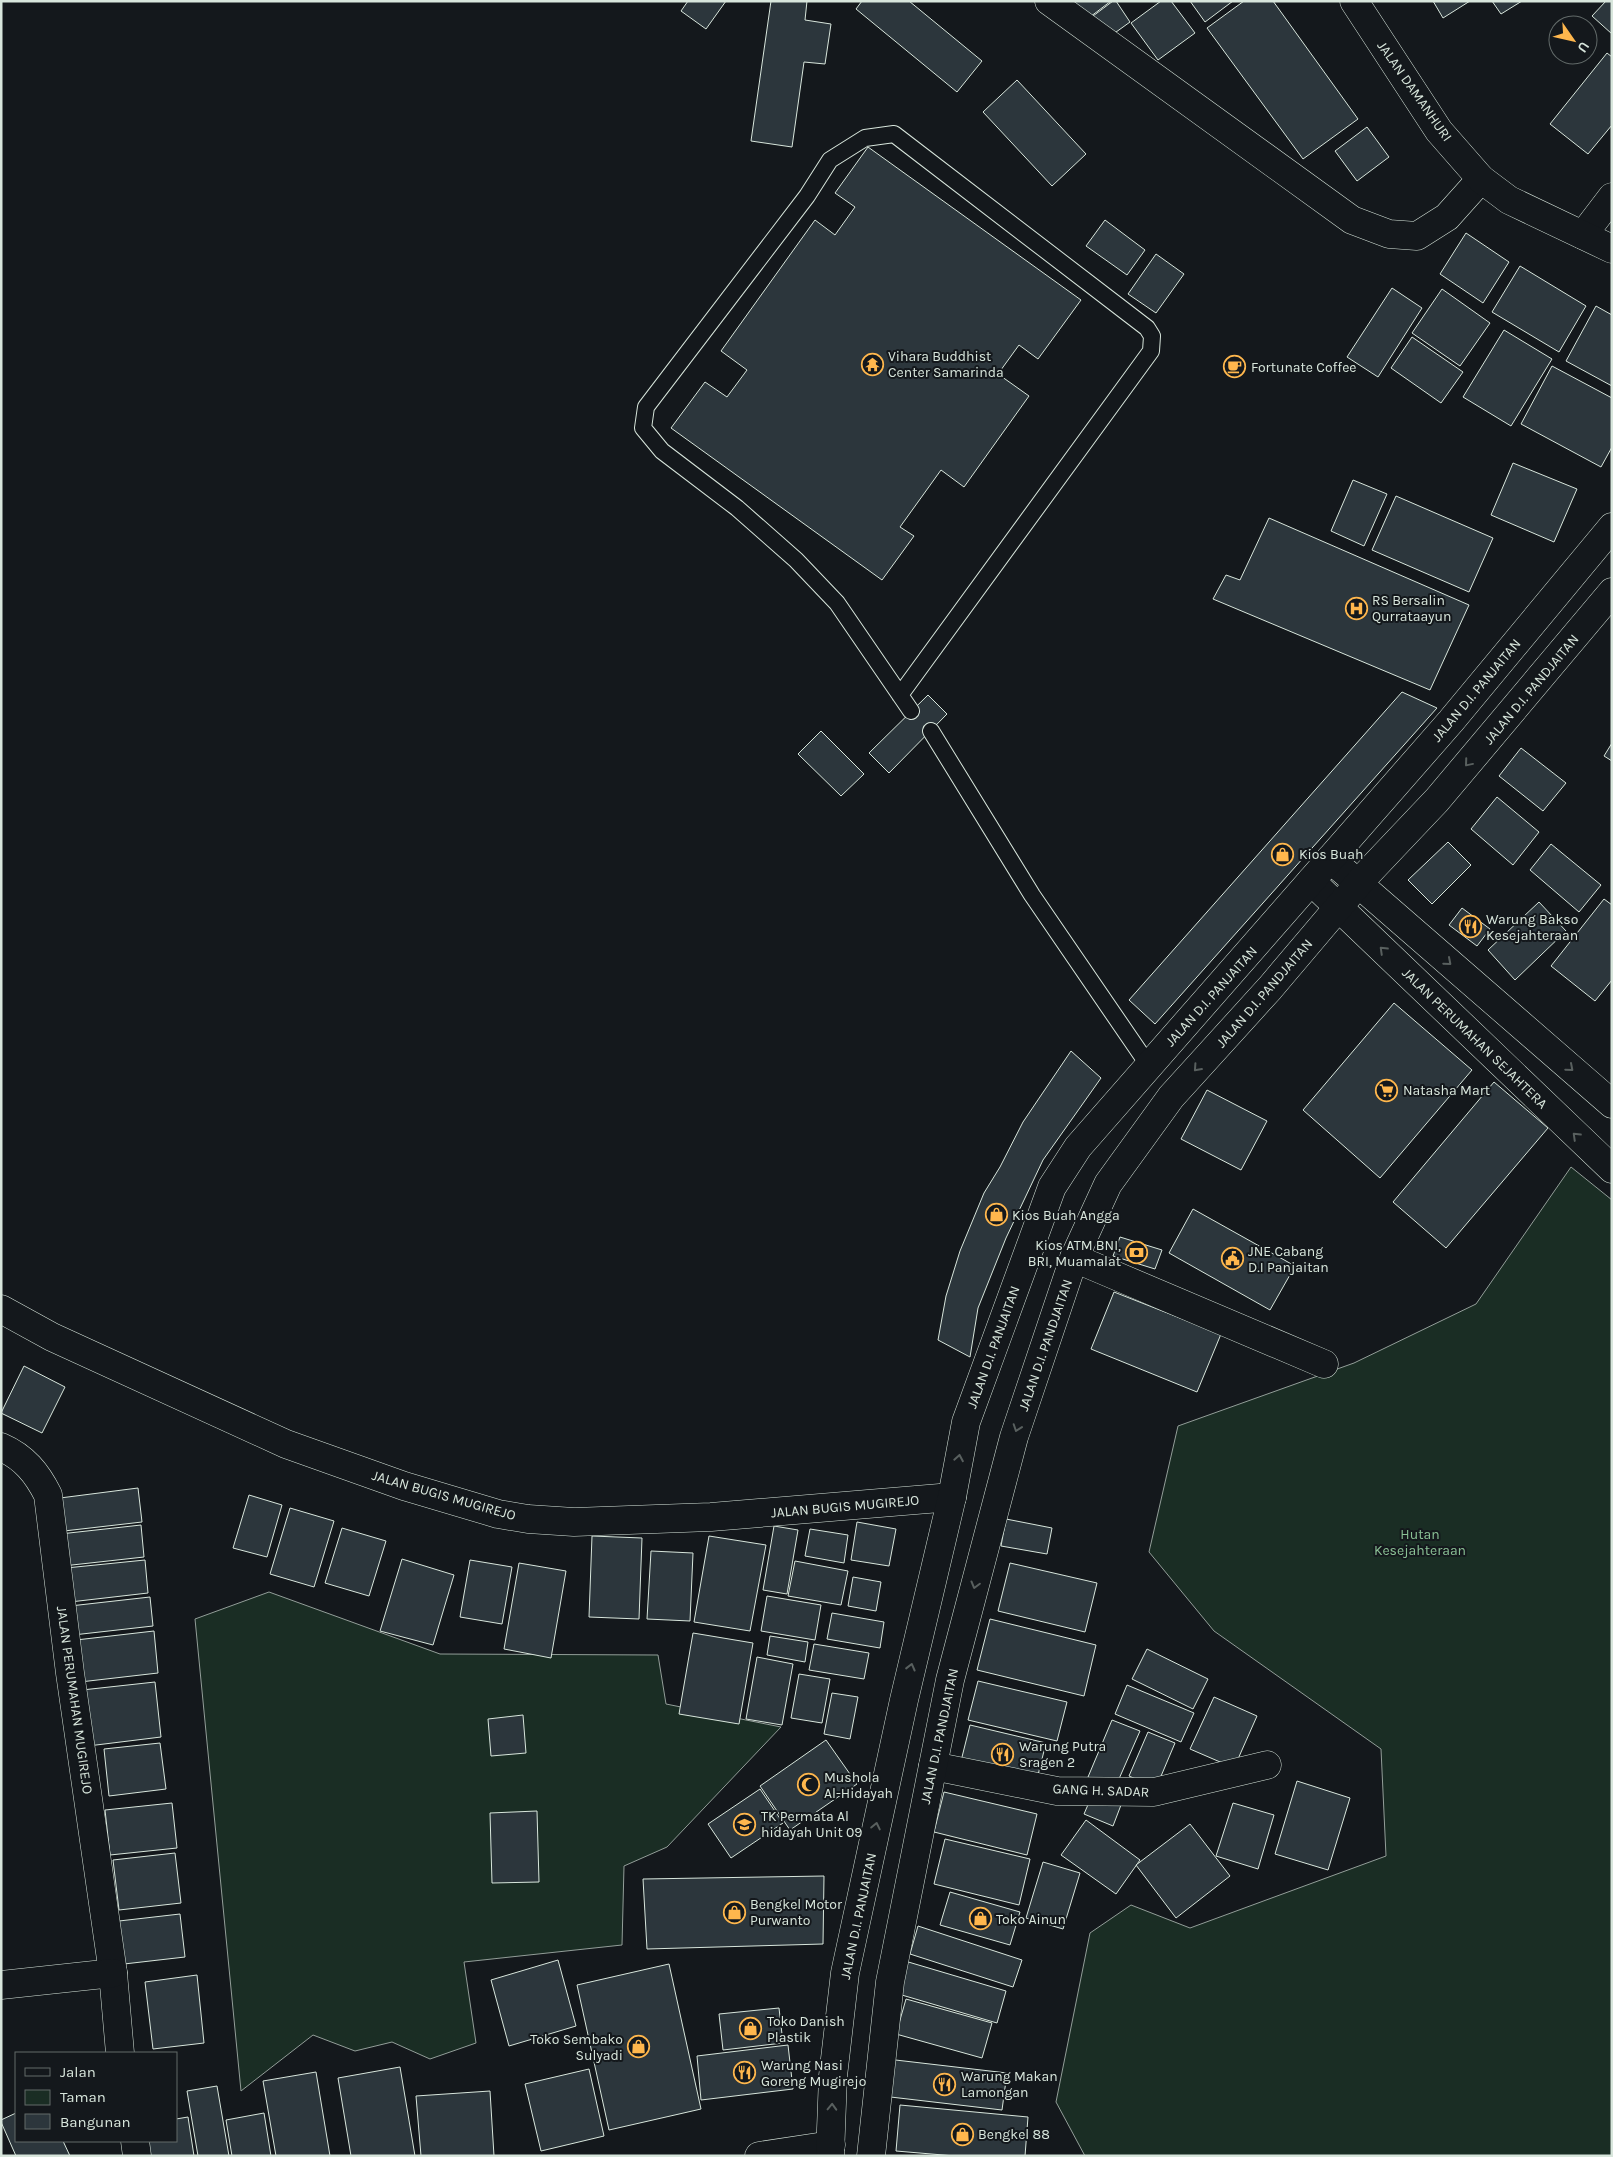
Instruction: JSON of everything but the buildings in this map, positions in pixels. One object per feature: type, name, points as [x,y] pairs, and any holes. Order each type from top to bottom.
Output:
[{"type":"main road","points":[[1049,1],[1352,220],[1389,234],[1416,236],[1447,217],[1482,179]]},
{"type":"main road","name":"JALAN DAMANHURI","points":[[1354,1],[1439,130],[1482,179],[1509,200],[1612,249]]},
{"type":"main road","points":[[1582,235],[1612,197]]},
{"type":"main road","name":"JALAN D.I. PANJAITAN","points":[[830,2150],[833,2076],[845,1973],[904,1700],[952,1497],[966,1422],[1052,1187],[1078,1147],[1451,721],[1612,527]]},
{"type":"main road","name":"JALAN D.I. PANDJAITAN","points":[[872,2147],[890,1982],[950,1680],[1014,1437],[1074,1258],[1108,1184],[1171,1097],[1270,988],[1358,884],[1437,800],[1612,592]]},
{"type":"main road","points":[[1330,859],[1612,1104]]},
{"type":"main road","name":"JALAN PERUMAHAN SEJAHTERA","points":[[1311,881],[1612,1169]]},
{"type":"main road","points":[[1074,1258],[1324,1364]]},
{"type":"main road","name":"JALAN BUGIS MUGIREJO","points":[[1,1309],[52,1337],[269,1437],[404,1486],[498,1514],[528,1519],[574,1522],[711,1517],[952,1497]]},
{"type":"main road","name":"JALAN PERUMAHAN MUGIREJO","points":[[1,1447],[26,1462],[40,1477],[48,1495],[70,1673],[113,1973],[120,2052]]},
{"type":"main road","name":"GANG H. SADAR","points":[[933,1766],[1057,1790],[1154,1792],[1267,1765]]},
{"type":"main road","points":[[1,1985],[113,1973]]},
{"type":"main road","points":[[135,2142],[137,2156]]},
{"type":"main road","points":[[759,2156],[872,2147]]},
{"type":"lane","points":[[900,695],[1151,351],[1152,336],[1148,328],[894,134],[865,138],[830,160],[807,196],[646,406],[643,428],[662,451],[737,508],[796,560],[838,603],[900,695],[911,711]]},
{"type":"lane","points":[[931,731],[1032,895],[1148,1066]]},
{"type":"green space","name":"Hutan Kesejahteraan","points":[[1571,1167],[1612,1200],[1612,2156],[1085,2156],[1056,2102],[1090,1933],[1131,1905],[1190,1928],[1386,1856],[1381,1749],[1214,1631],[1149,1552],[1178,1426],[1354,1363],[1476,1304]]},
{"type":"green space","points":[[269,1592],[440,1654],[658,1655],[666,1704],[781,1727],[667,1847],[624,1866],[622,1945],[464,1962],[476,2043],[430,2059],[392,2042],[355,2051],[313,2035],[241,2091],[195,1619]]},
{"type":"place","name":"Vihara Buddhist Center Samarinda","points":[[872,364]]},
{"type":"place","name":"Fortunate Coffee","points":[[1235,367]]},
{"type":"place","name":"RS Bersalin Qurrataayun","points":[[1356,608]]},
{"type":"place","name":"Kios Buah","points":[[1283,854]]},
{"type":"place","name":"Warung Bakso Kesejahteraan","points":[[1470,927]]},
{"type":"place","name":"Natasha Mart","points":[[1387,1090]]},
{"type":"place","name":"Kios Buah Angga","points":[[996,1215]]},
{"type":"place","name":"Kios ATM BNI, BRI, Muamalat","points":[[1137,1253]]},
{"type":"place","name":"JNE Cabang D.I Panjaitan","points":[[1232,1259]]},
{"type":"place","name":"Warung Putra Sragen 2","points":[[1003,1754]]},
{"type":"place","name":"Mushola Al-Hidayah","points":[[808,1785]]},
{"type":"place","name":"TK Permata Al hidayah Unit 09","points":[[745,1824]]},
{"type":"place","name":"Bengkel Motor Purwanto","points":[[734,1912]]},
{"type":"place","name":"Toko Ainun","points":[[980,1919]]},
{"type":"place","name":"Toko Danish Plastik","points":[[751,2029]]},
{"type":"place","name":"Toko Sembako Sulyadi","points":[[639,2047]]},
{"type":"place","name":"Warung Nasi Goreng Mugirejo","points":[[745,2073]]},
{"type":"place","name":"Warung Makan Lamongan","points":[[945,2084]]},
{"type":"place","name":"Bengkel 88","points":[[962,2134]]}]
